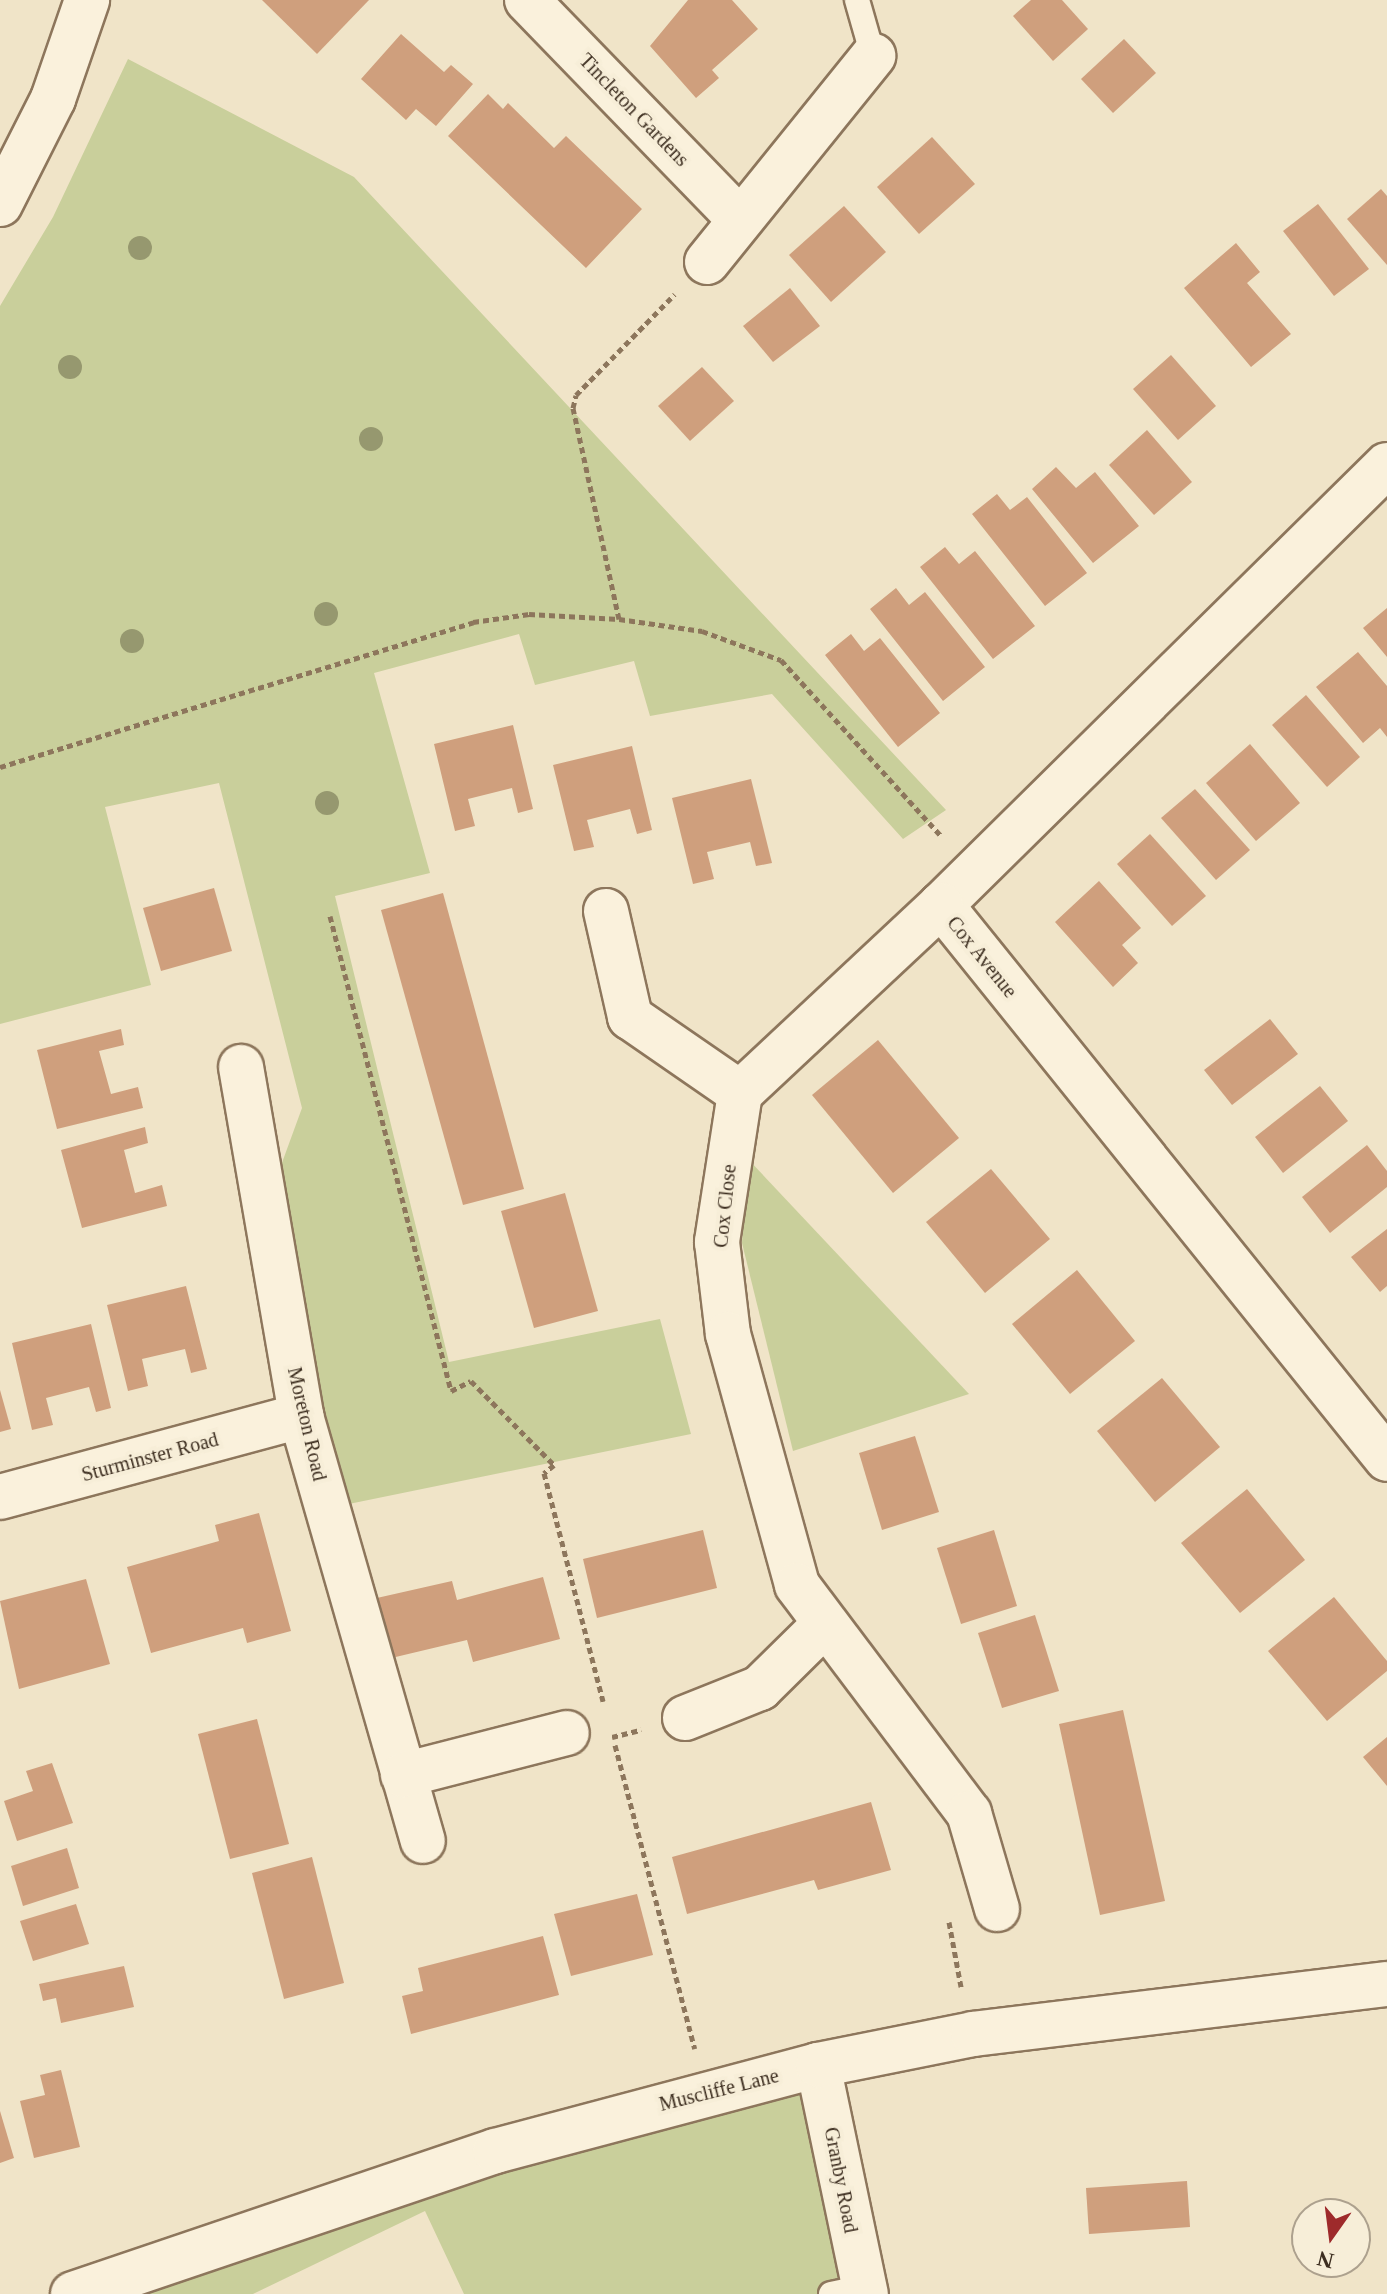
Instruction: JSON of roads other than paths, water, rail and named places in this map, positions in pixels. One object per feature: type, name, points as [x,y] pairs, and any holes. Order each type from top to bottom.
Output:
[{"type":"street","points":[[0,204],[53,99],[87,0]]},
{"type":"street","name":"Tincleton Gardens","points":[[527,0],[740,220]]},
{"type":"street","points":[[707,262],[873,56]]},
{"type":"street","name":"Cox Avenue","points":[[1387,465],[941,905],[1387,1459]]},
{"type":"street","points":[[606,911],[630,1017],[740,1093],[941,905]]},
{"type":"street","name":"Moreton Road","points":[[241,1067],[301,1416],[423,1841]]},
{"type":"street","name":"Cox Close","points":[[740,1093],[717,1242],[728,1334],[797,1585],[969,1813],[997,1909]]},
{"type":"street","name":"Sturminster Road","points":[[0,1497],[301,1416]]},
{"type":"street","points":[[685,1718],[760,1688],[825,1624]]},
{"type":"street","points":[[403,1775],[567,1733]]},
{"type":"street","name":"Muscliffe Lane","points":[[73,2294],[137,2285],[495,2151],[706,2092],[818,2065],[973,2034],[1387,1984]]},
{"type":"street","name":"Granby Road","points":[[818,2065],[854,2292]]},
{"type":"lane","points":[[857,0],[873,56]]}]
